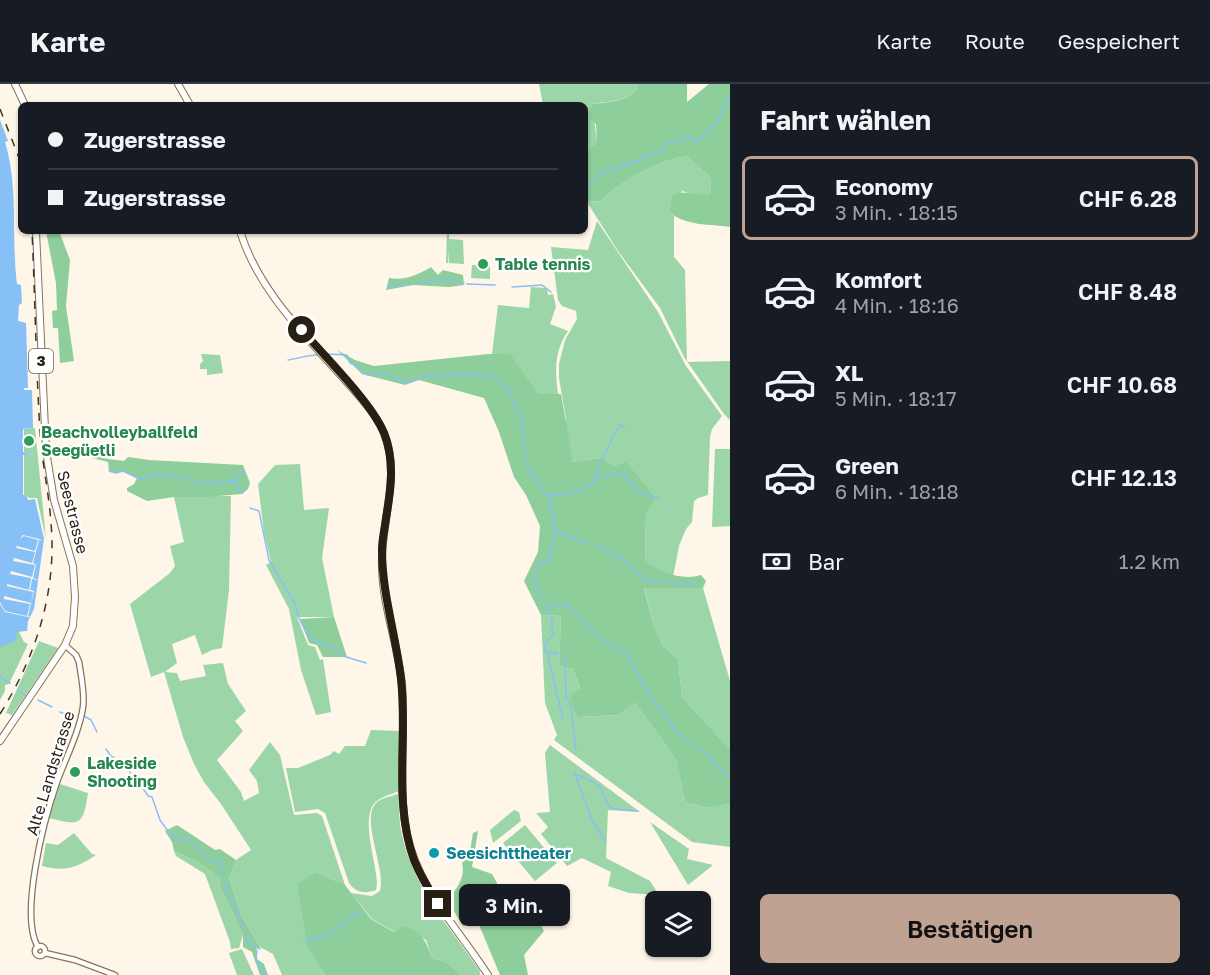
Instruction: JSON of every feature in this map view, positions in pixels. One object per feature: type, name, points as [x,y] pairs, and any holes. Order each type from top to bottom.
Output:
[{"type":"main road","points":[[15,84],[24,102]]},
{"type":"main road","points":[[178,84],[188,102]]},
{"type":"main road","name":"Seestrasse","points":[[0,741],[65,645],[73,626],[75,597],[73,566],[54,500],[46,451],[36,234]]},
{"type":"main road","points":[[241,234],[257,270],[271,292],[370,409],[385,435],[392,475],[382,545],[382,569],[401,680],[404,725],[403,792],[407,835],[414,859],[426,884],[488,975]]},
{"type":"street","name":"Alte Landstrasse","points":[[65,645],[76,655],[79,662],[82,709],[54,789],[36,864],[32,920],[34,939],[38,947],[35,950],[36,954],[41,956],[45,953],[82,962],[115,975]]},
{"type":"green space","points":[[539,84],[639,84],[636,90],[626,97],[592,104],[597,141],[588,150],[588,102],[542,102]]},
{"type":"green space","points":[[639,84],[687,84],[687,102],[709,84],[730,84],[730,227],[682,220],[670,212],[672,196],[683,193],[703,195],[711,192],[710,177],[687,156],[664,162],[641,172],[601,201],[588,202],[588,150],[597,141],[596,124],[589,119],[592,104],[626,98],[636,90]]},
{"type":"green space","points":[[687,156],[710,177],[711,192],[701,196],[682,191],[670,212],[674,216],[674,257],[685,270],[687,361],[660,308],[618,251],[588,202],[601,201],[641,172],[664,162]]},
{"type":"green space","points":[[597,221],[658,312],[686,366],[722,416],[712,429],[710,437],[708,495],[694,501],[692,522],[686,529],[679,546],[673,577],[658,573],[645,561],[646,513],[616,466],[601,458],[573,462],[563,428],[566,419],[559,364],[565,340],[577,319],[576,311],[562,306],[558,300],[551,247],[588,250]]},
{"type":"green space","points":[[47,234],[60,234],[70,260],[66,306],[74,361],[60,363],[58,328],[53,328],[52,311],[57,310],[56,283]]},
{"type":"green space","points":[[447,234],[449,234],[449,239],[463,240],[464,264],[449,263],[449,251],[448,263],[446,263]]},
{"type":"green space","points":[[472,265],[490,266],[490,279],[471,278]]},
{"type":"green space","points":[[431,267],[438,275],[443,270],[463,275],[464,285],[449,287],[413,285],[386,290],[389,278],[411,277]]},
{"type":"green space","points":[[531,287],[547,288],[548,295],[553,294],[556,307],[550,324],[568,331],[558,354],[556,377],[558,394],[539,394],[510,355],[492,354],[498,305],[529,308]]},
{"type":"green space","points":[[337,350],[355,360],[374,366],[488,354],[510,354],[539,394],[561,394],[573,462],[601,458],[616,466],[626,462],[655,498],[646,513],[645,561],[657,569],[679,576],[701,575],[706,581],[703,588],[644,588],[654,627],[663,646],[678,659],[682,697],[730,749],[730,804],[707,808],[685,802],[676,759],[635,703],[618,715],[579,717],[572,708],[571,695],[580,689],[573,669],[559,666],[561,616],[541,615],[524,581],[538,552],[540,526],[526,495],[514,477],[499,432],[484,398],[419,380],[405,385],[362,374]]},
{"type":"green space","points":[[201,354],[220,355],[223,373],[207,375],[207,369],[200,369],[203,361]]},
{"type":"green space","points":[[730,361],[730,420],[724,414],[688,362]]},
{"type":"green space","points":[[35,428],[46,539],[37,498],[29,498],[24,494],[24,455],[35,454],[24,452],[24,429]]},
{"type":"green space","points":[[70,445],[108,459],[124,461],[128,457],[243,465],[250,483],[248,489],[242,494],[174,497],[147,501],[127,491],[127,488],[134,484],[137,478],[123,471],[116,473],[109,471],[108,462],[69,452]]},
{"type":"green space","points":[[715,449],[730,449],[730,526],[712,527]]},
{"type":"green space","points":[[300,464],[304,510],[329,508],[322,558],[334,617],[297,617],[308,645],[315,647],[320,660],[323,659],[331,712],[316,715],[301,670],[289,609],[266,565],[271,562],[264,532],[258,484],[275,465]]},
{"type":"green space","points":[[231,496],[229,590],[222,648],[202,655],[195,635],[172,644],[177,663],[165,672],[177,673],[180,681],[206,676],[203,665],[223,663],[228,684],[246,711],[235,721],[243,731],[217,760],[241,792],[244,801],[259,793],[257,781],[249,770],[270,742],[280,755],[294,815],[317,813],[322,816],[345,885],[316,872],[308,949],[325,975],[282,975],[273,954],[260,947],[242,917],[229,878],[236,860],[251,850],[194,764],[183,737],[164,672],[151,677],[130,604],[170,573],[175,566],[170,546],[184,542],[174,497]]},
{"type":"green space","points":[[644,587],[703,588],[730,681],[730,749],[682,697],[678,659],[663,646],[654,627]]},
{"type":"green space","points":[[541,615],[561,616],[559,666],[573,669],[580,690],[580,717],[618,715],[635,703],[676,759],[685,802],[707,808],[730,804],[730,847],[692,842],[554,740],[557,735],[545,703]]},
{"type":"green space","points":[[334,617],[347,657],[323,657],[317,645],[309,643],[300,619]]},
{"type":"green space","points":[[0,619],[26,631],[19,632],[24,642],[28,644],[9,684],[5,685],[5,691],[0,700]]},
{"type":"green space","points":[[39,641],[58,648],[12,715],[6,713]]},
{"type":"green space","points":[[371,730],[400,731],[399,791],[379,799],[372,807],[369,827],[377,882],[376,890],[364,892],[358,891],[349,883],[325,813],[318,809],[295,812],[286,768],[298,768],[330,755],[334,751],[339,754],[345,746],[365,746]]},
{"type":"green space","points":[[550,745],[640,812],[608,810],[606,858],[650,881],[656,891],[645,891],[645,894],[629,893],[608,886],[611,872],[582,858],[567,866],[541,834],[548,827],[536,813],[550,812],[545,753]]},
{"type":"green space","points":[[60,784],[88,793],[82,818],[78,821],[67,822],[49,818]]},
{"type":"green space","points":[[398,794],[402,835],[415,872],[434,907],[480,971],[480,975],[461,975],[446,962],[432,958],[426,940],[403,926],[395,932],[372,919],[351,893],[372,896],[380,891],[380,871],[372,833],[372,811],[378,801]]},
{"type":"green space","points":[[514,810],[519,812],[521,821],[493,843],[490,830]]},
{"type":"green space","points":[[650,822],[689,849],[687,859],[713,865],[688,885]]},
{"type":"green space","points":[[177,825],[215,850],[220,849],[236,860],[229,878],[242,917],[260,947],[256,949],[257,959],[264,964],[268,975],[260,975],[252,952],[243,947],[243,935],[219,884],[220,878],[196,861],[174,851],[172,842],[165,831]]},
{"type":"green space","points":[[525,825],[557,863],[535,881],[503,843]]},
{"type":"green space","points":[[478,831],[472,867],[492,874],[504,896],[521,913],[533,911],[544,931],[524,955],[528,975],[500,975],[477,920],[463,926],[447,900],[459,883],[463,874],[462,863],[469,857],[473,833]]},
{"type":"green space","points":[[74,833],[92,854],[96,855],[70,868],[58,869],[42,866],[46,843],[58,845]]},
{"type":"green space","points":[[174,851],[196,861],[220,878],[219,884],[243,935],[239,948],[231,949],[205,874],[176,856]]},
{"type":"green space","points":[[316,872],[345,885],[371,919],[394,932],[403,926],[419,933],[432,958],[446,962],[461,975],[325,975],[308,949],[297,884]]},
{"type":"green space","points":[[242,949],[254,975],[237,975],[229,953]]},
{"type":"water","points":[[0,120],[8,141],[5,142],[12,177],[15,266],[17,284],[21,285],[22,303],[19,305],[18,321],[26,323],[28,388],[24,390],[32,390],[33,428],[23,429],[23,452],[35,454],[23,455],[23,495],[26,495],[28,500],[35,499],[44,539],[34,609],[28,621],[27,631],[20,631],[16,634],[17,640],[0,647]]},
{"type":"pier","points":[[23,535],[43,540],[39,540],[33,563],[36,565],[33,578],[40,580],[32,579],[30,590],[34,591],[28,616],[33,618],[5,612],[0,604],[0,602],[5,611],[27,616],[30,604],[4,599],[4,596],[31,603],[33,592],[7,586],[7,584],[29,590],[31,578],[10,574],[11,571],[32,577],[35,565],[13,561],[14,558],[32,563],[35,552],[16,548],[17,546],[35,551],[38,540],[24,536],[20,539]]},
{"type":"waterway","points":[[588,185],[598,178],[601,172],[605,173],[608,167],[616,172],[622,165],[628,165],[633,161],[639,162],[644,155],[652,156],[663,151],[669,142],[681,141],[691,136],[699,141],[714,126],[730,96]]},
{"type":"waterway","points":[[420,283],[450,279],[464,283]]},
{"type":"waterway","points":[[388,288],[411,283]]},
{"type":"waterway","points":[[467,284],[495,285]]},
{"type":"waterway","points":[[512,287],[542,285],[551,292]]},
{"type":"waterway","points":[[328,354],[347,355],[350,363],[360,367],[362,373],[368,375],[389,373],[400,382],[406,383],[429,375],[462,374],[493,377],[508,389],[522,421],[526,464],[549,496],[555,529],[549,560],[541,562],[534,577],[540,597]]},
{"type":"waterway","points":[[288,360],[318,355]]},
{"type":"waterway","points":[[595,479],[617,429],[620,425],[625,428]]},
{"type":"waterway","points":[[109,471],[116,473],[123,471],[140,479],[165,475],[187,478],[196,484],[236,481],[242,493]]},
{"type":"waterway","points":[[232,481],[243,471]]},
{"type":"waterway","points":[[588,489],[595,479],[614,473],[624,475],[638,492],[658,498]]},
{"type":"waterway","points":[[550,496],[585,490]]},
{"type":"waterway","points":[[250,508],[259,511],[269,560],[295,604],[306,632],[314,640],[322,644],[329,644],[343,656],[366,663]]},
{"type":"waterway","points":[[555,529],[589,544]]},
{"type":"waterway","points":[[595,545],[622,559],[645,580],[669,583]]},
{"type":"waterway","points":[[674,583],[698,585]]},
{"type":"waterway","points":[[539,599],[547,605],[567,604],[594,633],[627,656],[654,702],[680,736],[711,757],[715,765],[730,777]]},
{"type":"waterway","points":[[546,608],[551,613],[553,635],[546,642],[546,652],[561,654]]},
{"type":"waterway","points":[[550,654],[548,657],[563,719]]},
{"type":"waterway","points":[[565,658],[566,699],[570,703],[576,750]]},
{"type":"waterway","points":[[0,677],[10,683]]},
{"type":"waterway","points":[[18,690],[26,696]]},
{"type":"waterway","points":[[38,700],[52,707]]},
{"type":"waterway","points":[[60,712],[70,716]]},
{"type":"waterway","points":[[84,716],[91,720],[97,732]]},
{"type":"waterway","points":[[106,749],[111,756],[130,768],[130,774],[148,796],[152,797],[160,820],[170,834],[175,838],[186,838],[210,861],[220,861],[221,876]]},
{"type":"waterway","points":[[575,774],[592,781],[601,788],[609,806],[615,809],[638,811]]},
{"type":"waterway","points":[[575,774],[592,820],[605,841]]},
{"type":"waterway","points":[[224,883],[245,930]]},
{"type":"waterway","points":[[303,941],[328,936],[353,916],[362,912]]},
{"type":"waterway","points":[[248,934],[248,942],[260,949]]},
{"type":"waterway","points":[[257,950],[256,961],[264,969],[264,975]]},
{"type":"railway","points":[[0,109],[18,155]]},
{"type":"railway","points":[[0,714],[34,646],[51,574],[51,523],[42,455],[37,382],[32,234]]},
{"type":"place","name":"Table tennis","points":[[483,264]]},
{"type":"place","name":"Beachvolleyballfeld Seegüetli","points":[[29,441]]},
{"type":"place","name":"Lakeside Shooting","points":[[75,772]]},
{"type":"place","name":"Seesichttheater","points":[[434,853]]},
{"type":"route","points":[[302,330],[375,416],[385,435],[390,454],[392,475],[382,545],[382,569],[402,692],[404,811],[407,835],[414,859],[438,904]]}]
